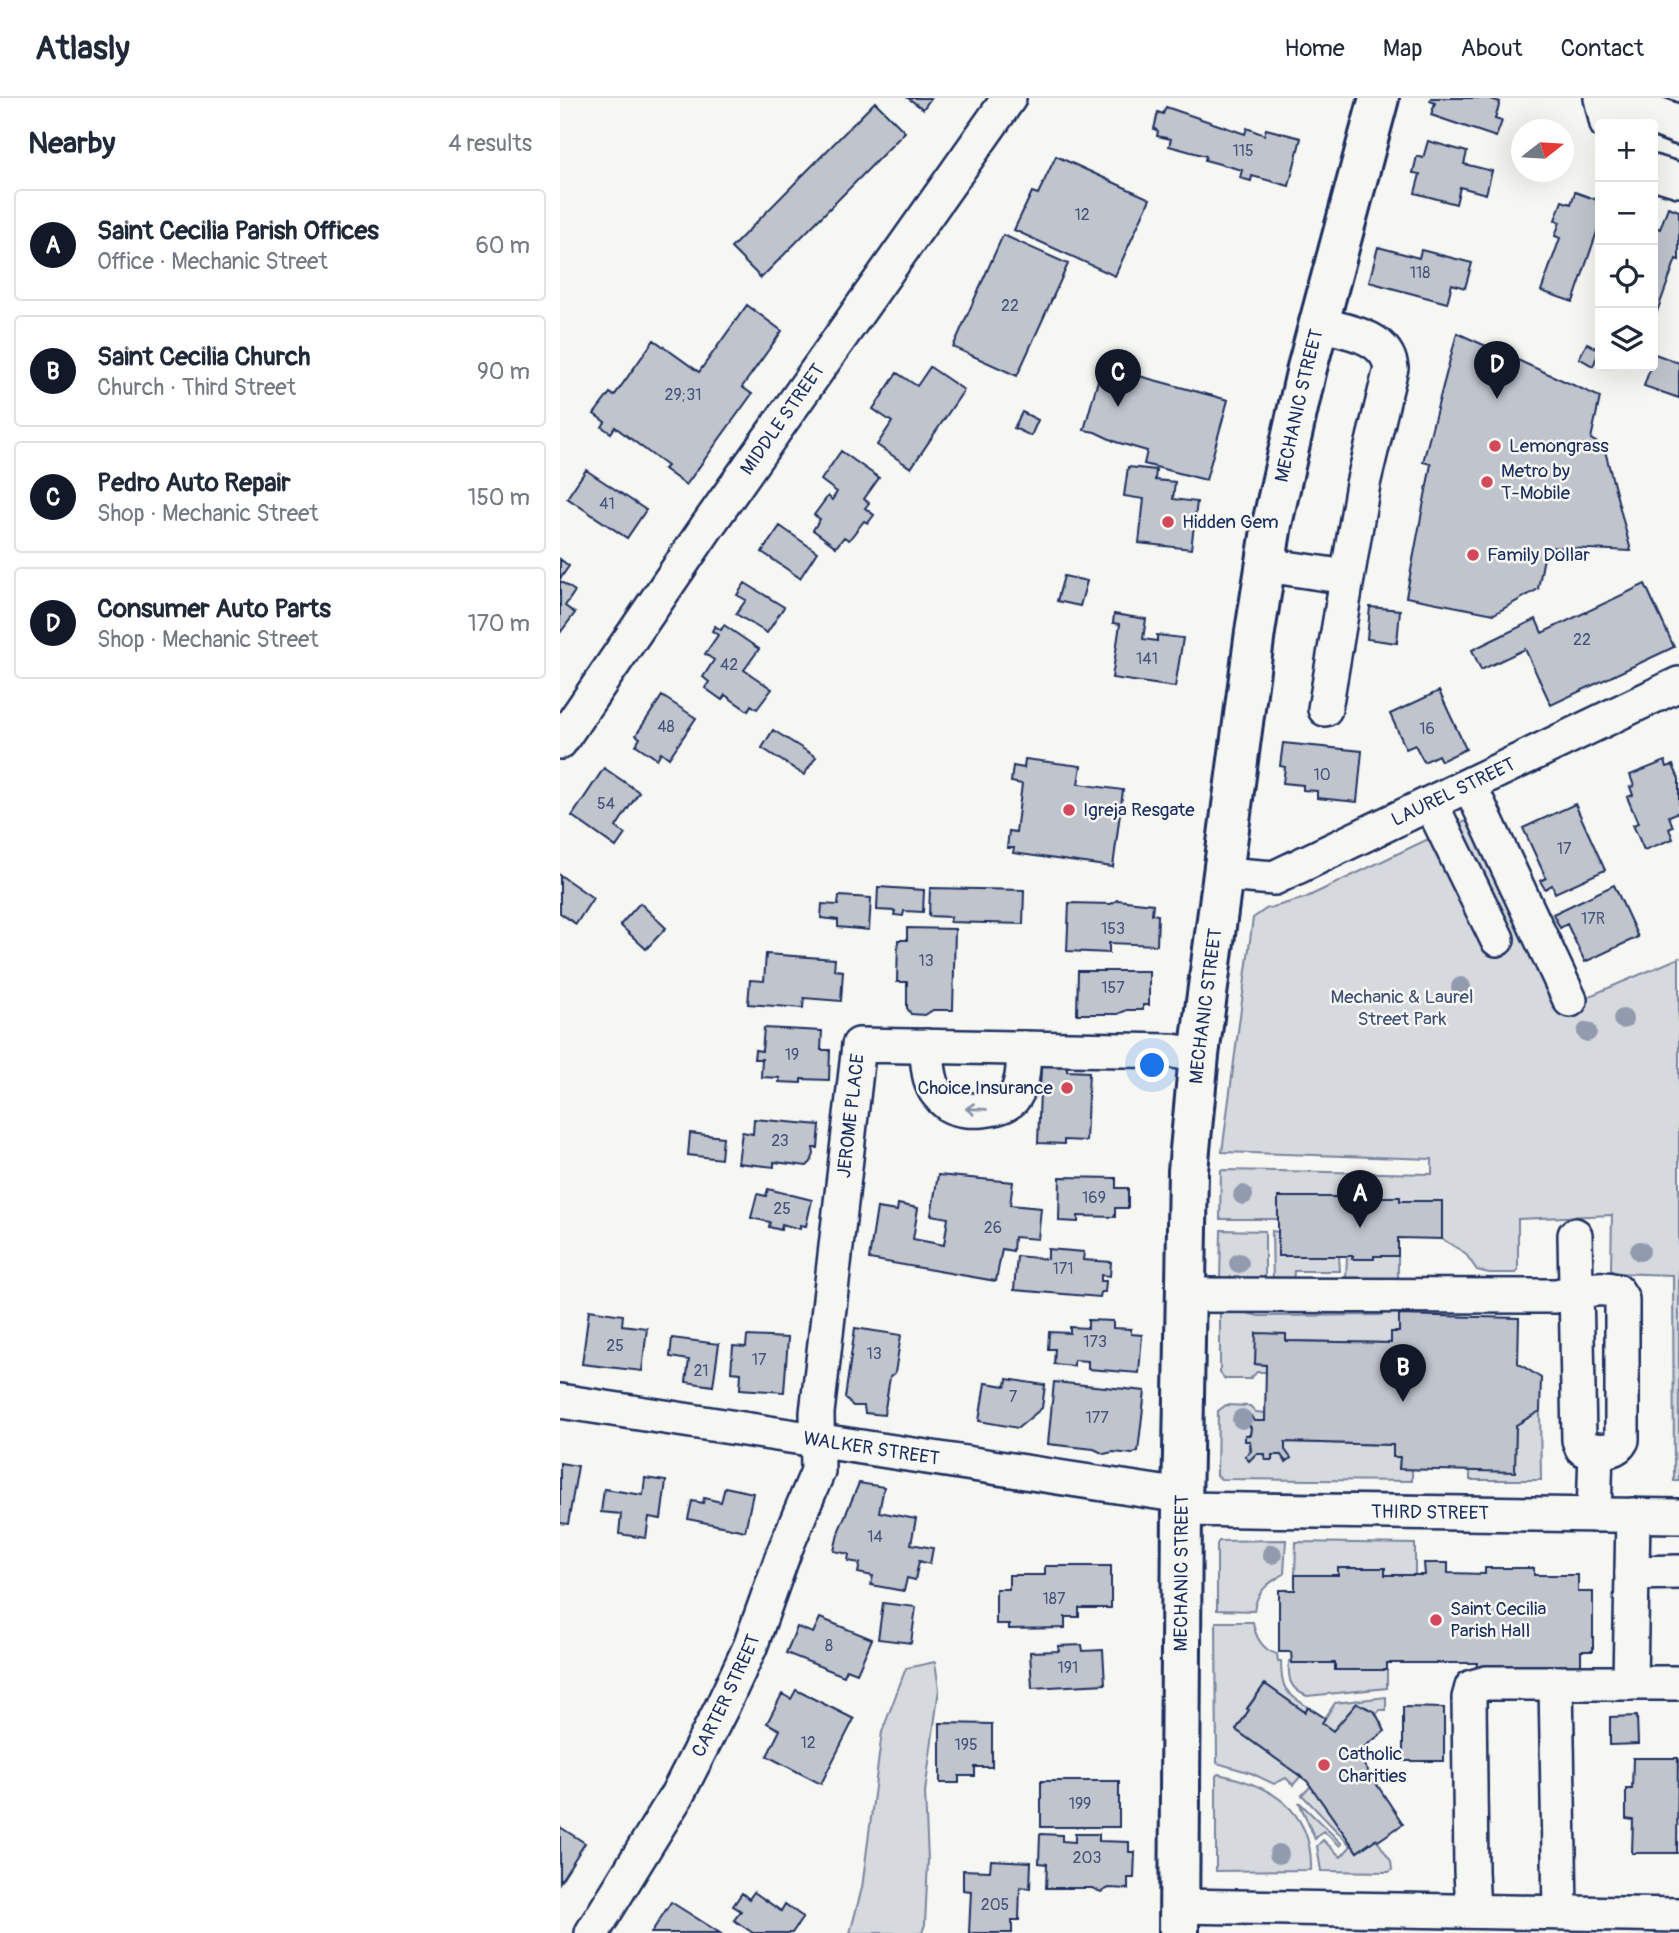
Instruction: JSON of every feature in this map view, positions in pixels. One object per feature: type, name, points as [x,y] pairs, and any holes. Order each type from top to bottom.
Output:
[{"type":"main road","name":"MECHANIC STREET","points":[[1179,1919],[1185,1295],[1188,1171],[1199,1055],[1255,632],[1285,459],[1379,98]]},
{"type":"main road","points":[[1609,98],[1679,125]]},
{"type":"street","name":"MIDDLE STREET","points":[[560,742],[706,528],[1009,98]]},
{"type":"street","points":[[1601,98],[1606,119]]},
{"type":"street","points":[[1658,174],[1679,180]]},
{"type":"street","points":[[1319,324],[1376,342],[1389,356],[1391,368],[1370,446],[1325,709]]},
{"type":"street","points":[[1266,565],[1347,577]]},
{"type":"street","name":"LAUREL STREET","points":[[1223,874],[1274,878],[1679,684]]},
{"type":"street","points":[[1470,786],[1570,1000]]},
{"type":"street","points":[[1431,804],[1497,939]]},
{"type":"street","name":"JEROME PLACE","points":[[817,1440],[817,1413],[859,1045],[1172,1051],[1199,1055]]},
{"type":"street","points":[[926,1046],[928,1069],[935,1091],[950,1106],[973,1110],[997,1108],[1014,1098],[1022,1080],[1024,1048]]},
{"type":"street","points":[[1185,1295],[1555,1296],[1577,1290],[1617,1291],[1622,1299],[1622,1440],[1619,1446],[1612,1450],[1581,1448],[1579,1440],[1577,1290],[1575,1235]]},
{"type":"street","name":"WALKER STREET","points":[[560,1401],[817,1440],[1182,1503]]},
{"type":"street","name":"CARTER STREET","points":[[592,1933],[677,1795],[750,1647],[784,1552],[818,1471],[817,1440]]},
{"type":"street","points":[[1594,1515],[1596,1450]]},
{"type":"street","name":"THIRD STREET","points":[[1182,1503],[1679,1516]]},
{"type":"street","points":[[1630,1683],[1633,1515]]},
{"type":"street","points":[[1632,1573],[1679,1572]]},
{"type":"street","points":[[1556,1683],[1560,1912]]},
{"type":"street","points":[[1473,1911],[1470,1692],[1477,1684],[1679,1683]]},
{"type":"street","points":[[1179,1919],[1473,1911],[1679,1915]]},
{"type":"green space","name":"Mechanic & Laurel Street Park","points":[[1470,819],[1559,1009],[1679,958],[1679,1481],[1674,1481],[1673,1275],[1613,1273],[1612,1215],[1518,1219],[1516,1273],[1477,1270],[1465,1253],[1442,1239],[1442,1201],[1400,1201],[1400,1197],[1279,1197],[1278,1219],[1220,1219],[1221,1170],[1432,1174],[1432,1159],[1222,1152],[1253,918],[1266,909],[1305,898]]},
{"type":"green space","points":[[1221,1230],[1265,1231],[1265,1284],[1220,1283]]},
{"type":"green space","points":[[1272,1231],[1278,1232],[1278,1255],[1339,1256],[1340,1271],[1294,1271],[1293,1285],[1273,1284]]},
{"type":"green space","points":[[1347,1256],[1353,1256],[1353,1259],[1374,1259],[1374,1256],[1398,1256],[1398,1286],[1346,1279]]},
{"type":"green space","points":[[1220,1307],[1259,1316],[1380,1315],[1394,1309],[1418,1307],[1418,1315],[1399,1315],[1399,1332],[1392,1332],[1391,1343],[1286,1341],[1255,1364],[1266,1365],[1266,1372],[1257,1372],[1250,1379],[1225,1379],[1220,1373]]},
{"type":"green space","points":[[1226,1405],[1250,1406],[1256,1412],[1265,1413],[1265,1421],[1254,1421],[1251,1417],[1246,1420],[1251,1428],[1249,1460],[1256,1454],[1265,1454],[1265,1460],[1272,1460],[1272,1455],[1281,1455],[1286,1461],[1290,1458],[1285,1450],[1285,1442],[1393,1445],[1393,1456],[1400,1457],[1399,1469],[1412,1469],[1412,1481],[1221,1479],[1217,1476],[1218,1411]]},
{"type":"green space","points":[[1540,1411],[1541,1480],[1470,1480],[1470,1471],[1516,1425]]},
{"type":"green space","points":[[1286,1540],[1284,1574],[1264,1588],[1257,1598],[1254,1611],[1217,1610],[1219,1541]]},
{"type":"green space","points":[[1296,1542],[1415,1544],[1415,1575],[1385,1575],[1338,1568],[1338,1575],[1295,1575]]},
{"type":"green space","points":[[1216,1622],[1253,1622],[1260,1642],[1277,1654],[1278,1661],[1281,1661],[1286,1689],[1308,1707],[1305,1712],[1265,1684],[1247,1708],[1249,1710],[1236,1730],[1301,1776],[1293,1785],[1286,1778],[1274,1784],[1251,1773],[1217,1763]]},
{"type":"green space","points":[[1289,1661],[1335,1663],[1336,1670],[1387,1670],[1387,1688],[1307,1696],[1293,1686]]},
{"type":"green space","points":[[935,1662],[939,1689],[925,1792],[928,1861],[925,1924],[922,1933],[850,1933],[862,1888],[882,1732],[906,1668]]},
{"type":"green space","points":[[1386,1697],[1386,1710],[1380,1710],[1376,1714],[1366,1707],[1333,1731],[1322,1723],[1335,1703]]},
{"type":"green space","points":[[1218,1774],[1255,1785],[1285,1803],[1305,1831],[1310,1849],[1311,1870],[1216,1871]]},
{"type":"green space","points":[[1311,1786],[1357,1852],[1376,1839],[1391,1861],[1392,1870],[1321,1871],[1317,1846],[1323,1840],[1341,1857],[1351,1846],[1302,1795]]},
{"type":"green space","points":[[1299,1802],[1342,1844],[1340,1846],[1323,1831],[1315,1839]]},
{"type":"building","points":[[908,98],[931,98],[923,109]]},
{"type":"building","points":[[1431,98],[1488,98],[1500,102],[1495,119],[1502,121],[1496,137],[1431,115],[1435,103],[1430,101]]},
{"type":"building","points":[[875,102],[905,132],[761,278],[731,248]]},
{"type":"building","points":[[1166,107],[1245,134],[1247,128],[1264,135],[1266,129],[1301,138],[1289,186],[1252,176],[1251,181],[1240,178],[1242,170],[1169,146],[1171,139],[1157,136],[1158,131],[1154,129],[1158,112],[1163,114]]},
{"type":"building","points":[[1428,141],[1467,152],[1464,164],[1492,171],[1486,194],[1460,187],[1456,204],[1415,193],[1420,174],[1413,173],[1417,156],[1423,158]]},
{"type":"building","points":[[1056,156],[1150,199],[1115,276],[1014,230],[1032,192],[1038,194]]},
{"type":"building","points":[[1575,192],[1595,199],[1595,238],[1573,302],[1541,291],[1560,238],[1555,236],[1560,222],[1555,220],[1562,201],[1571,204]]},
{"type":"building","points":[[1668,207],[1679,211],[1679,260],[1676,259],[1658,309],[1658,228],[1660,229]]},
{"type":"building","points":[[1003,235],[1068,264],[1017,376],[953,347]]},
{"type":"building","points":[[1378,247],[1419,258],[1421,250],[1472,263],[1465,288],[1452,284],[1447,303],[1369,282]]},
{"type":"building","points":[[747,305],[782,331],[742,387],[752,394],[686,485],[664,469],[667,466],[615,427],[611,433],[602,427],[605,422],[594,414],[610,393],[614,396],[654,340],[699,372]]},
{"type":"building","points":[[1457,333],[1600,397],[1591,439],[1604,447],[1631,551],[1546,547],[1538,589],[1494,614],[1406,597],[1431,464],[1423,462]]},
{"type":"building","points":[[1587,343],[1595,347],[1593,366],[1579,358]]},
{"type":"building","points":[[1658,355],[1679,363],[1679,398],[1644,386],[1649,371],[1658,371]]},
{"type":"building","points":[[1102,366],[1228,400],[1206,480],[1144,464],[1147,451],[1084,430]]},
{"type":"building","points":[[930,367],[964,390],[911,468],[877,445],[892,422],[873,409],[897,373],[917,386]]},
{"type":"building","points":[[1022,412],[1038,420],[1031,436],[1014,428]]},
{"type":"building","points":[[841,451],[879,478],[864,499],[869,503],[865,508],[874,515],[868,523],[864,521],[849,540],[844,537],[836,547],[813,530],[820,519],[814,515],[828,496],[832,500],[837,492],[821,480]]},
{"type":"building","name":"Hidden Gem","points":[[1128,467],[1156,470],[1155,480],[1175,482],[1173,499],[1197,502],[1191,549],[1139,543],[1144,499],[1124,496]]},
{"type":"building","points":[[586,470],[646,510],[627,538],[567,498]]},
{"type":"building","points":[[780,526],[817,552],[800,578],[762,552]]},
{"type":"building","points":[[560,559],[569,566],[560,579]]},
{"type":"building","points":[[1064,576],[1087,581],[1080,606],[1057,601]]},
{"type":"building","points":[[560,581],[575,591],[565,606],[575,613],[560,633]]},
{"type":"building","points":[[745,583],[784,607],[767,633],[736,614],[746,600],[737,595]]},
{"type":"building","points":[[1645,584],[1674,647],[1551,705],[1525,649],[1481,670],[1472,650],[1536,619],[1542,633]]},
{"type":"building","points":[[1370,607],[1400,610],[1397,643],[1367,639]]},
{"type":"building","points":[[1114,614],[1146,619],[1143,639],[1157,641],[1157,635],[1183,638],[1175,687],[1112,678],[1120,624],[1113,623]]},
{"type":"building","points":[[724,625],[759,649],[744,670],[772,689],[757,709],[751,705],[748,711],[725,695],[722,700],[705,688],[709,682],[703,677],[714,660],[705,654],[718,635],[712,631],[715,626],[721,630]]},
{"type":"building","points":[[1439,691],[1466,749],[1441,761],[1438,755],[1424,762],[1415,745],[1406,749],[1390,714]]},
{"type":"building","points":[[662,696],[696,718],[669,758],[661,752],[657,759],[636,745],[640,738],[636,735]]},
{"type":"building","points":[[773,730],[816,757],[804,775],[762,748]]},
{"type":"building","points":[[1283,743],[1362,751],[1357,802],[1317,798],[1317,791],[1303,790],[1303,785],[1283,783],[1285,767],[1280,766]]},
{"type":"building","name":"Igreja Resgate","points":[[1025,759],[1081,766],[1078,784],[1123,790],[1113,867],[1013,853],[1014,848],[1007,848],[1009,831],[1016,832],[1022,784],[1011,782],[1013,766],[1024,768]]},
{"type":"building","points":[[1665,761],[1667,767],[1673,765],[1679,779],[1679,812],[1669,816],[1673,827],[1669,829],[1673,839],[1644,850],[1633,825],[1638,823],[1627,797],[1633,795],[1630,787],[1634,786],[1630,775]]},
{"type":"building","points":[[604,768],[639,792],[616,827],[625,834],[616,847],[572,816]]},
{"type":"building","points":[[1575,804],[1605,870],[1555,893],[1552,885],[1545,889],[1540,881],[1546,878],[1523,828]]},
{"type":"building","points":[[560,875],[593,898],[576,924],[560,913]]},
{"type":"building","points":[[1614,885],[1638,937],[1585,962],[1567,924],[1560,928],[1553,914]]},
{"type":"building","points":[[878,887],[924,890],[923,912],[904,911],[903,916],[894,915],[895,911],[877,910]]},
{"type":"building","points":[[930,888],[1024,890],[1023,924],[950,922],[951,917],[929,916]]},
{"type":"building","points":[[839,896],[871,898],[869,930],[838,927],[838,920],[821,918],[822,904],[838,905]]},
{"type":"building","points":[[1117,900],[1153,904],[1152,914],[1158,915],[1157,945],[1109,943],[1109,953],[1067,951],[1069,903],[1111,904]]},
{"type":"building","points":[[640,903],[666,928],[646,949],[620,925]]},
{"type":"building","points":[[907,928],[955,929],[953,1010],[933,1010],[925,1015],[911,1014],[907,1008],[907,982],[897,982],[898,940],[907,940]]},
{"type":"building","points":[[766,954],[835,959],[834,970],[843,971],[841,1001],[804,998],[803,1008],[748,1004],[750,980],[764,981]]},
{"type":"building","points":[[1078,971],[1149,971],[1149,1005],[1143,1005],[1143,1010],[1127,1010],[1118,1014],[1077,1014]]},
{"type":"building","points":[[764,1028],[822,1031],[821,1050],[830,1050],[829,1080],[801,1079],[801,1083],[779,1082],[780,1078],[761,1077],[762,1059],[754,1059],[755,1050],[762,1051]]},
{"type":"building","points":[[1041,1065],[1067,1066],[1067,1071],[1089,1072],[1086,1141],[1038,1143]]},
{"type":"building","points":[[754,1119],[820,1125],[818,1148],[813,1148],[811,1162],[807,1166],[774,1162],[774,1167],[738,1163],[742,1132],[753,1134]]},
{"type":"building","points":[[690,1133],[723,1137],[721,1159],[688,1155]]},
{"type":"building","points":[[938,1175],[1013,1182],[1010,1205],[1041,1208],[1038,1239],[1014,1237],[1013,1251],[1002,1249],[996,1281],[869,1259],[877,1208],[897,1211],[898,1204],[918,1208],[913,1239],[944,1245],[948,1218],[931,1215]]},
{"type":"building","points":[[1060,1177],[1116,1178],[1116,1188],[1128,1188],[1128,1208],[1115,1208],[1115,1217],[1078,1216],[1078,1222],[1059,1221]]},
{"type":"building","points":[[768,1189],[812,1200],[806,1226],[800,1225],[800,1229],[782,1224],[781,1230],[769,1227],[770,1222],[751,1218],[757,1194],[766,1196]]},
{"type":"building","points":[[1278,1197],[1400,1197],[1400,1201],[1442,1201],[1442,1239],[1398,1238],[1398,1256],[1374,1256],[1374,1259],[1352,1259],[1353,1256],[1278,1256]]},
{"type":"building","points":[[1048,1249],[1084,1252],[1083,1260],[1111,1262],[1110,1276],[1101,1275],[1101,1281],[1106,1281],[1105,1292],[1101,1292],[1100,1297],[1014,1290],[1017,1256],[1048,1259]]},
{"type":"building","points":[[589,1310],[623,1315],[622,1325],[647,1328],[642,1371],[582,1364]]},
{"type":"building","points":[[1399,1315],[1519,1318],[1518,1363],[1541,1378],[1540,1411],[1516,1425],[1515,1472],[1399,1469],[1400,1457],[1393,1457],[1393,1445],[1285,1442],[1285,1450],[1291,1458],[1286,1462],[1281,1455],[1272,1455],[1272,1460],[1265,1460],[1265,1454],[1256,1454],[1249,1461],[1245,1456],[1251,1451],[1250,1441],[1245,1441],[1245,1435],[1250,1435],[1251,1428],[1246,1420],[1251,1416],[1254,1421],[1265,1421],[1266,1365],[1255,1364],[1256,1333],[1286,1334],[1286,1341],[1391,1343],[1391,1332],[1399,1332]]},
{"type":"building","points":[[1088,1320],[1113,1321],[1113,1328],[1131,1329],[1131,1334],[1142,1335],[1139,1373],[1088,1369],[1088,1361],[1074,1360],[1074,1366],[1054,1364],[1055,1349],[1048,1349],[1049,1332],[1070,1333],[1070,1327],[1088,1328]]},
{"type":"building","points":[[855,1328],[901,1335],[884,1415],[865,1413],[864,1406],[853,1406],[845,1398]]},
{"type":"building","points":[[747,1336],[788,1338],[784,1392],[740,1389],[741,1373],[731,1372],[733,1346],[746,1347]]},
{"type":"building","points":[[672,1338],[719,1344],[713,1386],[686,1382],[689,1360],[670,1357]]},
{"type":"building","points":[[1007,1379],[1045,1385],[1042,1408],[1018,1428],[979,1421],[985,1383],[1006,1386]]},
{"type":"building","points":[[1054,1382],[1145,1391],[1138,1451],[1132,1454],[1104,1454],[1094,1449],[1048,1444]]},
{"type":"building","points":[[560,1463],[578,1466],[568,1524],[560,1523]]},
{"type":"building","points":[[645,1478],[666,1481],[661,1519],[649,1517],[646,1538],[619,1534],[621,1514],[601,1512],[604,1489],[643,1495]]},
{"type":"building","points":[[859,1483],[884,1487],[879,1512],[916,1519],[911,1544],[933,1548],[930,1564],[919,1561],[915,1580],[907,1578],[904,1591],[871,1585],[873,1576],[858,1573],[860,1563],[848,1561],[849,1554],[834,1551],[839,1530]]},
{"type":"building","points":[[725,1487],[753,1493],[745,1531],[688,1519],[692,1501],[703,1503],[704,1498],[721,1502]]},
{"type":"building","name":"Saint Cecilia Parish Hall","points":[[1424,1563],[1448,1563],[1448,1573],[1485,1574],[1485,1568],[1534,1568],[1534,1575],[1578,1575],[1578,1592],[1593,1592],[1593,1651],[1581,1651],[1581,1665],[1536,1665],[1537,1671],[1476,1671],[1477,1663],[1387,1663],[1387,1670],[1335,1670],[1335,1663],[1292,1663],[1291,1652],[1279,1652],[1279,1590],[1295,1590],[1295,1575],[1338,1575],[1338,1568],[1385,1568],[1385,1575],[1425,1575]]},
{"type":"building","points":[[1045,1566],[1111,1566],[1111,1608],[1079,1608],[1079,1617],[1065,1617],[1065,1628],[1009,1629],[1009,1624],[996,1624],[996,1589],[1009,1589],[1009,1575],[1045,1575]]},
{"type":"building","points":[[883,1603],[916,1607],[911,1643],[878,1639]]},
{"type":"building","points":[[820,1618],[872,1639],[857,1673],[847,1669],[844,1676],[786,1653],[797,1627],[813,1633]]},
{"type":"building","points":[[1082,1645],[1083,1651],[1103,1650],[1105,1684],[1032,1688],[1030,1652],[1059,1651],[1058,1646]]},
{"type":"building","name":"Catholic Charities","points":[[1265,1684],[1305,1712],[1308,1707],[1325,1718],[1322,1723],[1333,1731],[1357,1703],[1375,1712],[1385,1731],[1356,1753],[1403,1824],[1357,1852],[1307,1781],[1236,1730]]},
{"type":"building","points":[[796,1690],[854,1719],[821,1784],[767,1756],[780,1730],[767,1723],[782,1694],[791,1699]]},
{"type":"building","points":[[1403,1707],[1444,1708],[1444,1761],[1403,1761]]},
{"type":"building","points":[[1637,1716],[1638,1744],[1610,1745],[1610,1717]]},
{"type":"building","points":[[940,1723],[992,1724],[992,1767],[975,1767],[975,1776],[959,1776],[959,1783],[940,1783]]},
{"type":"building","points":[[1633,1758],[1678,1758],[1677,1853],[1632,1853],[1633,1820],[1626,1819],[1626,1789],[1632,1789]]},
{"type":"building","points":[[1041,1781],[1119,1781],[1119,1827],[1041,1827]]},
{"type":"building","points":[[560,1827],[585,1843],[560,1882]]},
{"type":"building","points":[[1040,1834],[1062,1835],[1062,1841],[1075,1842],[1075,1834],[1099,1834],[1099,1841],[1129,1842],[1129,1852],[1135,1852],[1134,1878],[1128,1878],[1128,1889],[1109,1888],[1101,1892],[1092,1888],[1046,1888],[1047,1864],[1039,1863]]},
{"type":"building","points":[[991,1860],[1031,1862],[1030,1888],[1020,1887],[1019,1920],[1012,1920],[1012,1933],[969,1933],[971,1891],[963,1890],[963,1870],[990,1871]]},
{"type":"building","points":[[754,1892],[781,1911],[785,1904],[803,1917],[792,1933],[753,1933],[734,1920],[741,1911],[733,1906],[742,1893],[749,1899]]},
{"type":"building","points":[[671,1902],[720,1933],[651,1933]]},
{"type":"place","name":"Consumer Auto Parts","points":[[1497,399]]},
{"type":"place","name":"Pedro Auto Repair","points":[[1118,407]]},
{"type":"place","name":"Lemongrass","points":[[1495,446]]},
{"type":"place","name":"Metro by T-Mobile","points":[[1487,482]]},
{"type":"place","name":"Hidden Gem","points":[[1168,522]]},
{"type":"place","name":"Family Dollar","points":[[1473,555]]},
{"type":"place","name":"Igreja Resgate","points":[[1069,810]]},
{"type":"place","name":"Choice Insurance","points":[[1067,1088]]},
{"type":"place","name":"Saint Cecilia Parish Offices","points":[[1360,1228]]},
{"type":"place","name":"Saint Cecilia Church","points":[[1403,1402]]},
{"type":"place","name":"Saint Cecilia Parish Hall","points":[[1436,1620]]},
{"type":"place","name":"Catholic Charities","points":[[1324,1765]]}]
